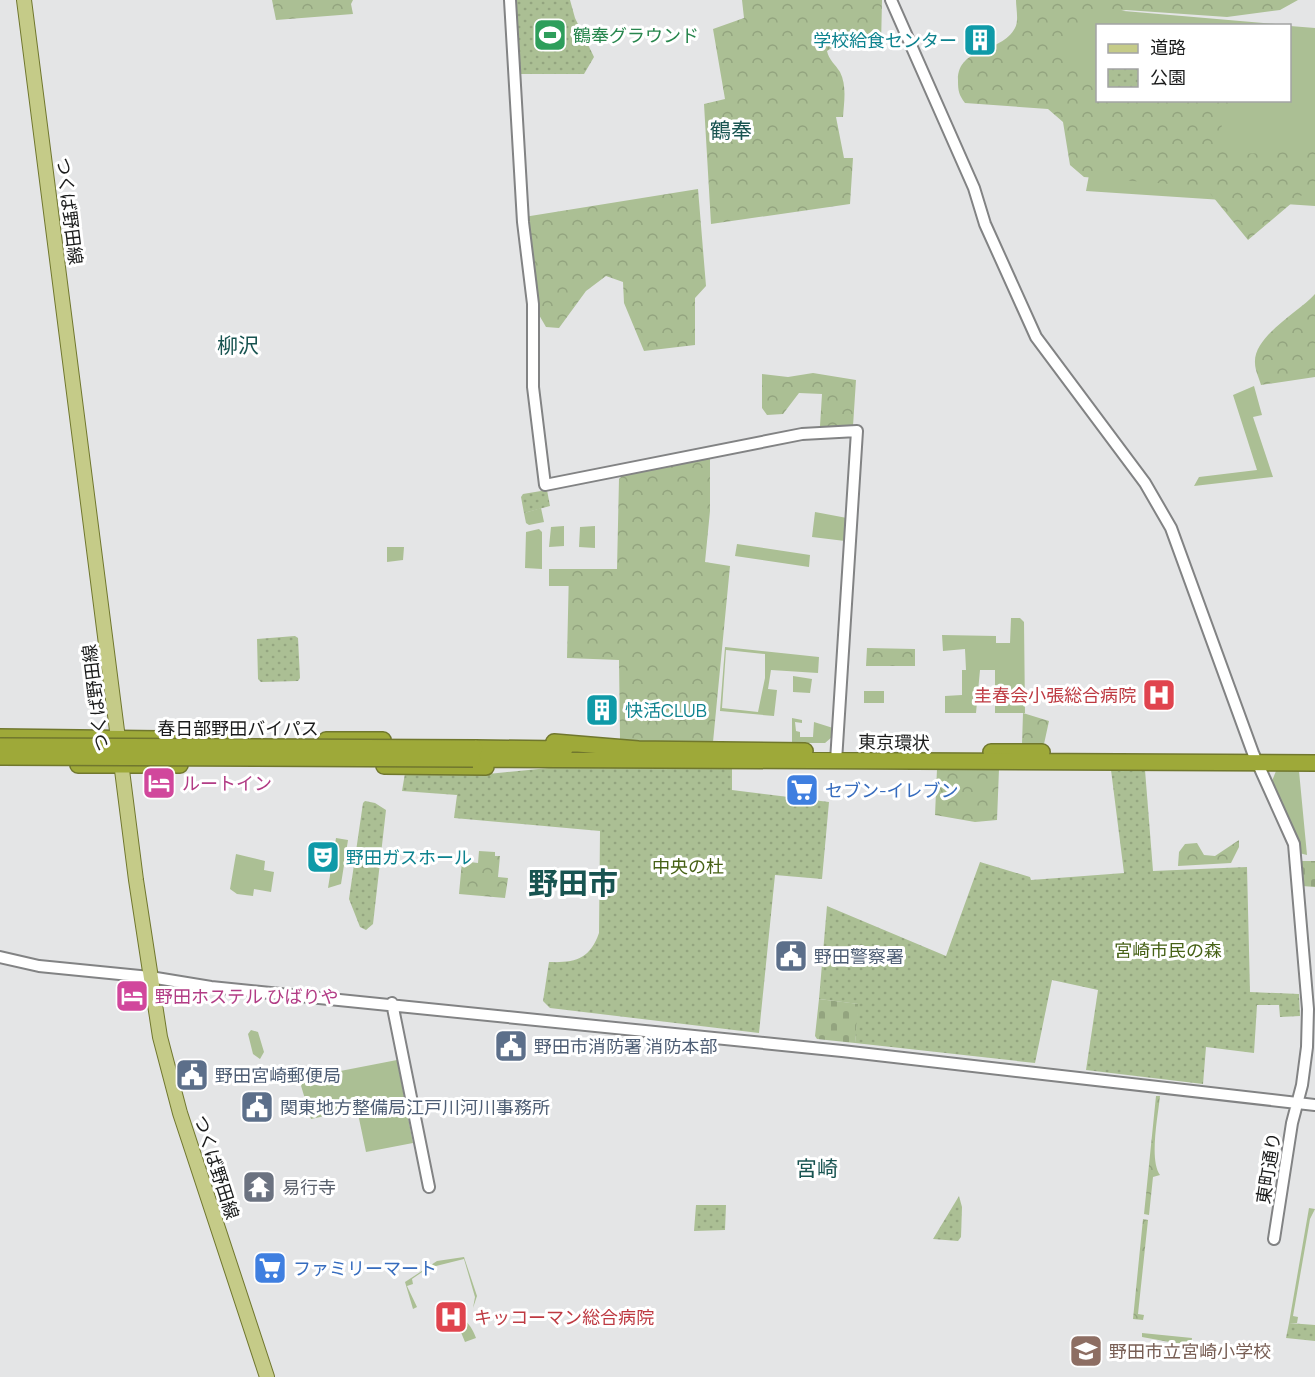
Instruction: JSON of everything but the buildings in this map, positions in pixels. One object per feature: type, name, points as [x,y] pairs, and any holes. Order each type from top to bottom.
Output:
[{"type":"highway","points":[[0,737],[579,742],[638,749]]},
{"type":"highway","name":"春日部野田バイパス","points":[[0,746],[474,753]]},
{"type":"highway","name":"東京環状","points":[[474,753],[638,749],[836,756]]},
{"type":"highway","name":"東京環状","points":[[474,753],[554,759],[836,756],[1255,758],[1315,763]]},
{"type":"highway","name":"春日部野田バイパス","points":[[0,757],[474,753]]},
{"type":"highway","name":"東京環状","points":[[1255,758],[1315,753]]},
{"type":"highway","points":[[0,764],[483,767],[554,759]]},
{"type":"main road","name":"つくば野田線","points":[[24,0],[150,977],[172,1088],[267,1377]]},
{"type":"street","points":[[510,0],[523,222],[533,304],[533,387],[545,485],[802,434],[857,431],[836,756]]},
{"type":"street","name":"東町通り","points":[[891,0],[974,188],[985,224],[1036,337],[1145,483],[1171,528],[1255,758],[1294,844],[1308,1009],[1307,1047],[1274,1239]]},
{"type":"street","points":[[0,957],[39,966],[150,977],[211,987],[842,1051],[1315,1105]]},
{"type":"street","points":[[392,1004],[429,1187]]},
{"type":"green space","points":[[272,0],[353,0],[351,4],[353,14],[276,20]]},
{"type":"green space","name":"鶴奉グラウンド","points":[[515,0],[570,0],[575,18],[594,57],[584,74],[519,74]]},
{"type":"green space","points":[[742,0],[882,0],[881,46],[844,40],[827,51],[844,83],[843,117],[836,117],[844,158],[853,158],[850,204],[711,224],[704,104],[725,99],[713,29],[744,18]]},
{"type":"green space","points":[[1016,0],[1298,0],[1280,10],[1227,17],[1126,10],[1082,19],[1066,36],[1068,65],[1096,69],[1096,102],[1235,102],[1222,124],[1219,145],[1236,154],[1315,151],[1315,191],[1300,196],[1248,240],[1209,192],[1169,184],[1084,177],[1070,165],[1063,122],[1048,109],[965,103],[960,95],[958,81],[960,70],[965,62],[1008,36],[1015,28]]},
{"type":"green space","points":[[1031,3],[1275,24],[1096,24],[1096,92],[1025,60]]},
{"type":"green space","points":[[1291,26],[1315,28],[1315,206],[1086,191],[1103,102],[1291,102]]},
{"type":"green space","points":[[698,189],[706,286],[695,298],[695,345],[644,351],[624,303],[623,282],[606,276],[586,291],[559,328],[546,327],[535,308],[524,217]]},
{"type":"green space","points":[[1315,294],[1315,377],[1261,385],[1255,363],[1256,353],[1261,343],[1278,325]]},
{"type":"green space","points":[[813,373],[856,380],[853,426],[820,426],[822,394],[799,393],[783,414],[767,415],[762,408],[762,374],[788,377]]},
{"type":"green space","points":[[1254,386],[1262,415],[1253,417],[1273,477],[1194,486],[1199,477],[1257,470],[1233,395]]},
{"type":"green space","points":[[710,456],[710,511],[705,562],[730,566],[713,742],[641,742],[620,739],[619,660],[567,658],[569,569],[617,569],[619,479],[623,475]]},
{"type":"green space","points":[[547,490],[550,506],[524,513],[521,497],[523,494]]},
{"type":"green space","points":[[541,508],[544,522],[529,525],[526,523],[524,513]]},
{"type":"green space","points":[[815,512],[847,518],[845,541],[812,537]]},
{"type":"green space","points":[[564,526],[564,546],[549,547],[551,527]]},
{"type":"green space","points":[[595,526],[595,548],[579,547],[580,527]]},
{"type":"green space","points":[[539,529],[542,532],[542,569],[525,568],[526,532]]},
{"type":"green space","points":[[737,544],[810,555],[809,567],[735,556]]},
{"type":"green space","points":[[387,547],[404,547],[403,560],[387,562]]},
{"type":"green space","points":[[549,569],[569,569],[569,586],[549,586]]},
{"type":"green space","points":[[1011,618],[1020,618],[1024,622],[1025,713],[995,713],[995,670],[980,670],[976,713],[945,713],[945,696],[962,695],[962,670],[966,670],[965,649],[943,651],[942,635],[996,636],[996,643],[1010,643]]},
{"type":"green space","points":[[295,636],[298,638],[300,678],[298,681],[261,682],[258,679],[257,639]]},
{"type":"green space","points":[[725,647],[819,657],[818,673],[771,670],[768,689],[777,690],[774,716],[720,711]],"holes":[[[726,650],[765,654],[765,678],[758,712],[722,708]]]},
{"type":"green space","points":[[867,648],[915,649],[915,666],[866,666]]},
{"type":"green space","points":[[793,676],[812,679],[810,693],[793,692]]},
{"type":"green space","points":[[864,691],[884,691],[884,703],[864,703]]},
{"type":"green space","points":[[1023,713],[1049,721],[1044,744],[1022,744]]},
{"type":"green space","points":[[792,718],[802,720],[802,723],[795,722],[796,731],[800,732],[800,737],[813,737],[814,722],[833,728],[832,737],[825,743],[792,743]]},
{"type":"green space","name":"中央の杜","points":[[559,767],[732,768],[732,790],[829,802],[822,879],[775,875],[759,1033],[550,1008],[543,1001],[549,962],[567,962],[580,958],[591,949],[599,933],[600,831],[454,818],[457,795],[402,791],[405,773],[488,774]]},
{"type":"green space","points":[[937,769],[999,769],[997,820],[975,822],[935,815]]},
{"type":"green space","name":"宮崎市民の森","points":[[1111,770],[1145,770],[1153,871],[1247,867],[1250,992],[1299,994],[1300,1016],[1280,1017],[1279,1005],[1257,1005],[1254,1053],[1206,1047],[1203,1084],[1086,1070],[1098,990],[1052,980],[1035,1063],[855,1043],[858,1004],[819,999],[827,906],[946,956],[980,862],[1030,877],[1031,880],[1124,873]]},
{"type":"green space","points":[[1276,771],[1299,771],[1307,855],[1299,853],[1296,836],[1272,781]]},
{"type":"green space","points":[[365,801],[375,803],[386,810],[373,924],[366,930],[360,927],[349,899]]},
{"type":"green space","points":[[336,838],[348,840],[341,884],[328,888]]},
{"type":"green space","points":[[1239,840],[1239,847],[1231,863],[1178,866],[1179,852],[1185,844],[1197,843],[1204,855],[1215,856]]},
{"type":"green space","points":[[479,851],[495,852],[495,856],[500,856],[498,877],[508,878],[505,898],[459,894],[462,861],[478,863]]},
{"type":"green space","points":[[236,854],[265,861],[264,870],[274,872],[271,892],[254,889],[253,896],[237,894],[230,889]]},
{"type":"green space","points":[[1302,861],[1315,861],[1315,887],[1302,886],[1300,864]]},
{"type":"green space","points":[[819,999],[859,1004],[855,1043],[817,1039],[815,1036]]},
{"type":"green space","points":[[251,1030],[258,1032],[264,1052],[260,1059],[253,1054],[248,1034]]},
{"type":"green space","points":[[397,1060],[413,1143],[366,1152],[357,1109],[311,1119],[299,1079]]},
{"type":"green space","points":[[1156,1096],[1160,1096],[1155,1159],[1160,1175],[1153,1177],[1149,1215],[1144,1214]]},
{"type":"green space","points":[[959,1196],[962,1207],[961,1237],[958,1241],[933,1239]]},
{"type":"green space","points":[[696,1205],[726,1205],[725,1230],[694,1231]]},
{"type":"green space","points":[[1309,1208],[1315,1209],[1310,1219],[1293,1316],[1298,1317],[1297,1323],[1289,1323]]},
{"type":"green space","points":[[1143,1219],[1148,1220],[1138,1314],[1144,1315],[1143,1320],[1133,1319]]},
{"type":"green space","points":[[464,1257],[477,1296],[473,1308],[475,1297],[464,1259],[428,1268],[412,1279],[413,1284],[407,1286],[417,1307],[413,1309],[405,1282],[437,1261]]},
{"type":"green space","points":[[446,1312],[456,1314],[465,1320],[476,1338],[465,1342],[460,1330],[451,1333]]},
{"type":"green space","points":[[1289,1323],[1315,1325],[1315,1341],[1286,1338]]},
{"type":"green space","points":[[1142,1333],[1192,1338],[1191,1346],[1142,1337]]},
{"type":"place","name":"鶴奉グラウンド","points":[[550,35]]},
{"type":"place","name":"学校給食センター","points":[[980,40]]},
{"type":"place","name":"圭春会小張総合病院","points":[[1159,695]]},
{"type":"place","name":"快活CLUB","points":[[602,710]]},
{"type":"place","name":"ルートイン","points":[[159,783]]},
{"type":"place","name":"セブン-イレブン","points":[[802,790]]},
{"type":"place","name":"野田ガスホール","points":[[323,857]]},
{"type":"place","name":"野田警察署","points":[[791,956]]},
{"type":"place","name":"野田ホステル ひばりや","points":[[132,996]]},
{"type":"place","name":"野田市消防署 消防本部","points":[[511,1046]]},
{"type":"place","name":"野田宮崎郵便局","points":[[192,1075]]},
{"type":"place","name":"関東地方整備局江戸川河川事務所","points":[[257,1107]]},
{"type":"place","name":"易行寺","points":[[259,1187]]},
{"type":"place","name":"ファミリーマート","points":[[270,1268]]},
{"type":"place","name":"キッコーマン総合病院","points":[[451,1317]]},
{"type":"place","name":"野田市立宮崎小学校","points":[[1086,1351]]},
{"type":"district","name":"鶴奉","points":[[731,130]]},
{"type":"district","name":"柳沢","points":[[238,345]]},
{"type":"district","name":"野田市","points":[[573,882]]},
{"type":"district","name":"宮崎","points":[[817,1168]]}]
